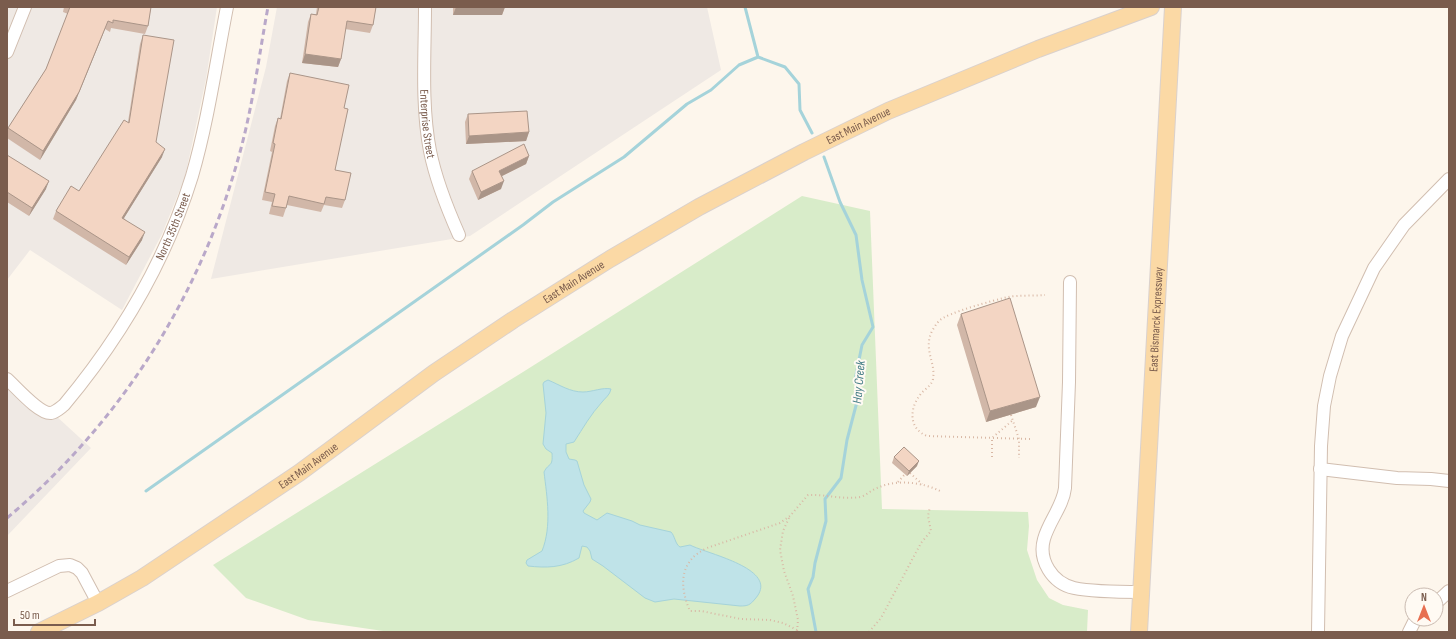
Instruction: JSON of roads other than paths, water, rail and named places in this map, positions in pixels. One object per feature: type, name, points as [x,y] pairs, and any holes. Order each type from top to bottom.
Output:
[{"type":"main road","name":"East Main Avenue","points":[[39,632],[98,603],[142,578],[299,473],[434,373],[513,320],[610,259],[699,208],[804,152],[888,111],[1038,49],[1151,7]]},
{"type":"main road","name":"East Bismarck Expressway","points":[[1139,632],[1173,7]]},
{"type":"street","points":[[7,52],[25,7]]},
{"type":"street","name":"North 35th Street","points":[[7,379],[37,407],[51,413],[58,410],[64,405],[100,360],[128,317],[159,258],[184,199],[197,158],[227,7]]},
{"type":"street","name":"Enterprise Street","points":[[425,7],[425,90],[427,130],[430,150],[440,189],[459,235]]},
{"type":"street","points":[[1318,632],[1320,469],[1324,406],[1330,376],[1342,336],[1374,268],[1404,225],[1449,179]]},
{"type":"street","points":[[1070,282],[1066,488],[1063,499],[1044,539],[1044,559],[1050,573],[1066,586],[1080,589],[1142,592]]},
{"type":"street","points":[[1320,469],[1397,478],[1431,478],[1449,481]]},
{"type":"street","points":[[7,591],[59,566],[70,565],[82,572],[98,603]]},
{"type":"water","points":[[548,380],[569,390],[578,392],[611,389],[609,395],[591,416],[574,442],[566,444],[566,452],[569,459],[577,461],[584,485],[591,499],[583,511],[584,513],[597,520],[607,513],[640,525],[671,532],[680,547],[690,545],[739,564],[751,571],[759,579],[761,588],[752,603],[749,605],[740,606],[674,599],[655,602],[645,598],[592,559],[590,551],[587,547],[582,546],[579,558],[566,564],[548,567],[528,566],[526,563],[527,560],[542,551],[547,532],[548,512],[544,472],[551,463],[552,453],[546,449],[543,444],[546,413],[543,384]]},
{"type":"waterway","name":"Hay Creek","points":[[745,7],[758,57],[785,67],[799,84],[800,110],[812,133]]},
{"type":"waterway","points":[[146,491],[523,225],[553,202],[624,157],[687,104],[711,90],[739,65],[758,57]]},
{"type":"waterway","name":"Hay Creek","points":[[816,632],[808,589],[813,577],[815,563],[826,521],[825,499],[841,478],[847,440],[859,394],[855,380],[862,345],[873,327],[862,280],[856,235],[840,202],[824,157]]},
{"type":"railway","points":[[7,518],[48,481],[86,441],[121,398],[152,353],[179,306],[203,256],[223,205],[240,152],[252,98],[268,7]]}]
